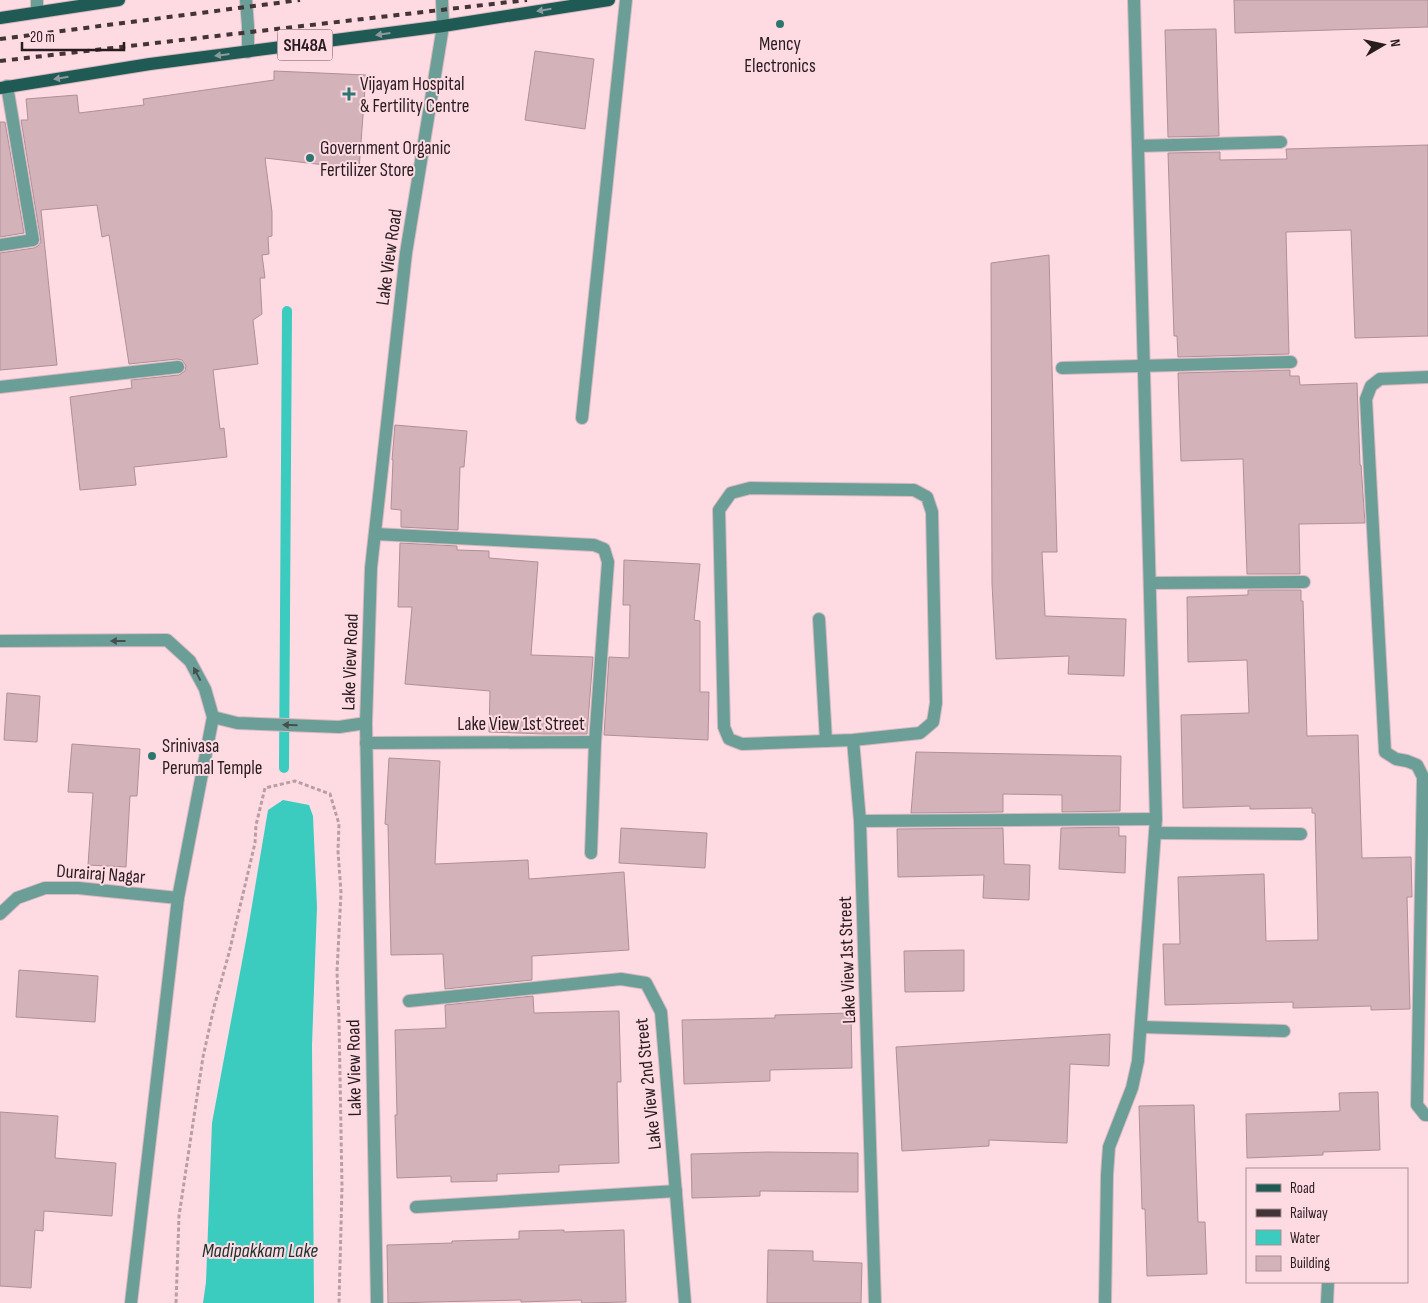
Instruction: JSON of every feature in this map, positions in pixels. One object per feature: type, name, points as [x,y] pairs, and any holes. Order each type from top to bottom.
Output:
[{"type":"main road","points":[[0,18],[37,6],[118,0]]},
{"type":"main road","name":"SH48A","points":[[3,87],[150,64],[443,26],[609,0]]},
{"type":"street","points":[[246,0],[248,52]]},
{"type":"street","name":"Lake View Road","points":[[377,1303],[366,744],[372,568],[406,253],[443,26],[442,0]]},
{"type":"street","points":[[582,418],[626,0]]},
{"type":"street","points":[[1104,1303],[1109,1147],[1132,1088],[1138,1061],[1156,819],[1134,0]]},
{"type":"street","points":[[0,245],[32,240],[3,87]]},
{"type":"street","points":[[1138,146],[1281,142]]},
{"type":"street","points":[[1062,368],[1291,362]]},
{"type":"street","points":[[0,387],[178,367]]},
{"type":"street","points":[[1428,377],[1380,379],[1371,386],[1366,399],[1385,752],[1417,765],[1423,777],[1417,1105],[1425,1115],[1428,1115]]},
{"type":"street","points":[[750,488],[914,490],[926,497],[932,512],[936,703],[934,722],[920,733],[853,740],[742,744],[729,740],[724,727],[719,510],[731,493],[750,488]]},
{"type":"street","points":[[375,534],[594,545],[604,550],[608,562],[595,742]]},
{"type":"street","points":[[1150,583],[1304,582]]},
{"type":"street","points":[[819,619],[826,741]]},
{"type":"street","points":[[0,641],[167,640],[190,661],[205,689],[213,717],[178,898],[130,1303]]},
{"type":"street","points":[[213,717],[237,723],[338,727],[366,723]]},
{"type":"street","name":"Lake View 1st Street","points":[[853,740],[860,821],[875,1303]]},
{"type":"street","name":"Lake View 1st Street","points":[[366,744],[595,742],[591,853]]},
{"type":"street","points":[[860,821],[1156,819]]},
{"type":"street","points":[[1155,833],[1301,834]]},
{"type":"street","name":"Durairaj Nagar","points":[[0,914],[17,898],[45,888],[78,888],[178,898]]},
{"type":"street","name":"Lake View 2nd Street","points":[[409,1000],[621,979],[646,983],[661,1012],[685,1303]]},
{"type":"street","points":[[1141,1027],[1284,1030]]},
{"type":"street","points":[[416,1207],[676,1190]]},
{"type":"street","points":[[1327,1303],[1328,1283]]},
{"type":"path","points":[[176,1303],[179,1216],[203,1057],[214,1007],[255,843],[256,825],[265,788],[295,781],[330,794],[339,824],[338,851],[341,893],[336,972],[339,1019],[342,1187],[339,1303]]},
{"type":"water","name":"Madipakkam Lake","points":[[283,800],[309,805],[313,816],[317,907],[312,1045],[314,1303],[203,1303],[206,1282],[212,1123],[268,810]]},
{"type":"building","points":[[1234,0],[1428,0],[1428,27],[1235,33]]},
{"type":"building","points":[[1216,29],[1219,136],[1168,137],[1165,30]]},
{"type":"building","points":[[535,51],[594,59],[585,129],[525,120]]},
{"type":"building","points":[[274,71],[366,75],[359,169],[265,158],[272,212],[272,236],[268,237],[269,254],[262,255],[265,278],[260,278],[262,314],[253,320],[258,364],[213,370],[220,429],[224,428],[227,457],[134,467],[136,485],[80,490],[70,397],[132,388],[131,380],[179,375],[185,371],[186,366],[182,360],[177,359],[129,364],[109,235],[102,237],[97,205],[41,210],[57,365],[0,370],[0,253],[34,248],[41,242],[21,120],[28,120],[26,99],[77,95],[79,113],[144,105],[143,99],[274,80]]},
{"type":"building","points":[[0,122],[5,122],[24,233],[0,237]]},
{"type":"building","points":[[1428,145],[1428,336],[1355,338],[1351,230],[1286,232],[1289,354],[1178,357],[1177,336],[1174,336],[1168,153],[1220,152],[1220,160],[1287,159],[1286,149]]},
{"type":"building","points":[[1049,255],[1057,552],[1042,552],[1045,616],[1126,619],[1124,676],[1068,674],[1069,656],[996,659],[992,584],[991,263]]},
{"type":"building","points":[[1290,370],[1290,376],[1299,376],[1300,385],[1357,383],[1360,465],[1365,523],[1299,524],[1300,574],[1247,574],[1243,459],[1181,461],[1178,373]]},
{"type":"building","points":[[395,425],[467,431],[464,467],[460,467],[458,530],[401,527],[401,510],[391,509]]},
{"type":"building","points":[[400,543],[457,546],[457,550],[489,551],[489,558],[538,562],[531,655],[593,657],[587,734],[489,732],[490,691],[405,684],[412,607],[398,607]]},
{"type":"building","points":[[624,560],[700,564],[694,620],[700,621],[700,692],[709,692],[708,740],[604,735],[609,657],[629,658],[630,605],[623,605]]},
{"type":"building","points":[[1248,590],[1301,590],[1301,601],[1303,601],[1307,736],[1358,735],[1362,858],[1411,857],[1412,897],[1407,897],[1410,1009],[1371,1010],[1371,1006],[1293,1008],[1293,1002],[1165,1005],[1163,944],[1180,944],[1178,877],[1264,874],[1266,941],[1318,940],[1315,813],[1312,813],[1312,808],[1250,809],[1250,806],[1183,808],[1181,715],[1249,713],[1247,660],[1188,662],[1187,597],[1248,595]]},
{"type":"building","points":[[7,693],[40,696],[37,742],[4,740]]},
{"type":"building","points":[[72,744],[140,749],[137,796],[130,796],[126,867],[88,865],[93,793],[68,792]]},
{"type":"building","points":[[916,752],[1121,756],[1120,811],[1062,812],[1062,795],[1003,794],[1003,812],[911,813]]},
{"type":"building","points":[[389,758],[440,761],[435,864],[528,860],[529,879],[624,872],[629,950],[532,956],[532,980],[445,989],[443,954],[391,955],[388,825],[385,824]]},
{"type":"building","points":[[1119,827],[1119,836],[1126,836],[1125,873],[1059,869],[1061,828]]},
{"type":"building","points":[[621,828],[707,833],[705,868],[619,863]]},
{"type":"building","points":[[1003,828],[1004,864],[1030,865],[1029,900],[983,898],[984,875],[898,877],[897,829]]},
{"type":"building","points":[[964,950],[964,991],[905,992],[904,951]]},
{"type":"building","points":[[19,970],[98,976],[95,1022],[16,1017]]},
{"type":"building","points":[[533,996],[534,1013],[619,1011],[621,1082],[617,1082],[619,1163],[559,1165],[559,1172],[497,1174],[497,1181],[451,1182],[451,1176],[397,1178],[395,1030],[446,1028],[445,1005]]},
{"type":"building","points":[[851,1013],[852,1068],[770,1070],[770,1081],[684,1084],[682,1020],[775,1018],[775,1015]]},
{"type":"building","points":[[1110,1034],[1109,1066],[1070,1064],[1067,1143],[989,1140],[989,1146],[902,1151],[896,1047]]},
{"type":"building","points":[[1378,1092],[1380,1150],[1323,1152],[1323,1155],[1247,1158],[1246,1114],[1340,1111],[1339,1093]]},
{"type":"building","points":[[1194,1105],[1198,1222],[1205,1222],[1207,1274],[1147,1276],[1145,1209],[1142,1209],[1139,1106]]},
{"type":"building","points":[[0,1112],[58,1116],[55,1158],[116,1163],[112,1216],[44,1211],[43,1231],[35,1230],[31,1288],[0,1286]]},
{"type":"building","points":[[767,1152],[858,1153],[858,1192],[760,1191],[760,1196],[692,1198],[691,1154]]},
{"type":"building","points":[[564,1230],[564,1232],[624,1230],[626,1302],[582,1303],[581,1300],[521,1302],[521,1300],[388,1303],[387,1245],[519,1239],[519,1231]]},
{"type":"building","points":[[768,1250],[813,1251],[813,1261],[862,1263],[861,1303],[767,1303]]},
{"type":"waterway","points":[[284,768],[287,311]]},
{"type":"railway","points":[[0,39],[300,0]]},
{"type":"railway","points":[[0,61],[527,0]]},
{"type":"place","name":"Mency Electronics","points":[[780,24]]},
{"type":"place","name":"Vijayam Hospital & Fertility Centre","points":[[349,94]]},
{"type":"place","name":"Government Organic Fertilizer Store","points":[[310,158]]},
{"type":"place","name":"Srinivasa Perumal Temple","points":[[152,756]]}]
